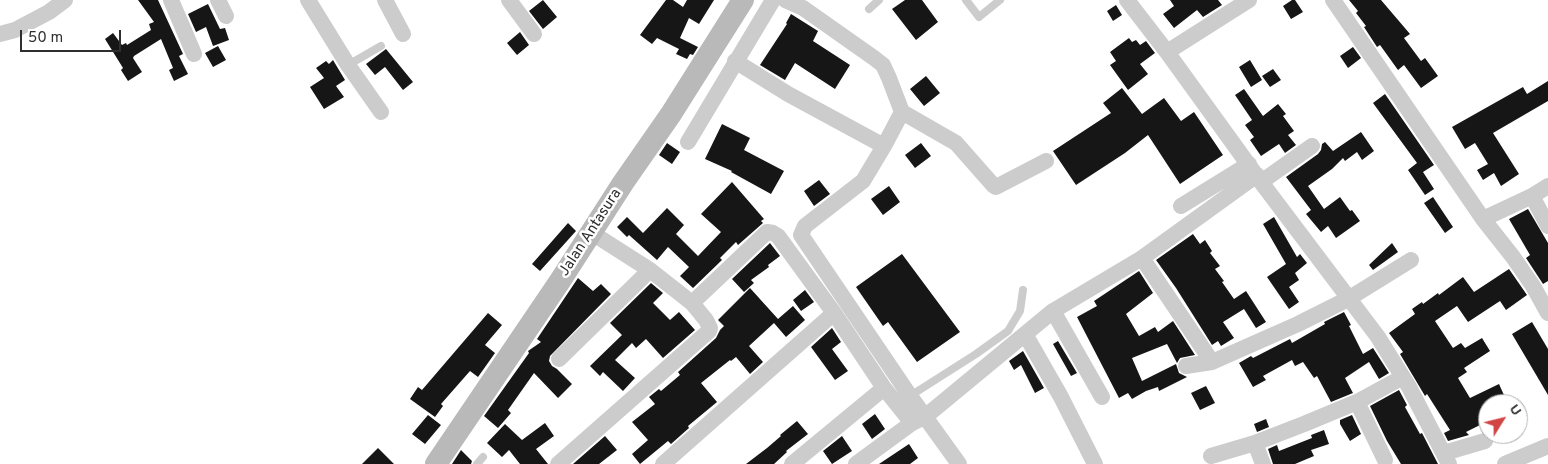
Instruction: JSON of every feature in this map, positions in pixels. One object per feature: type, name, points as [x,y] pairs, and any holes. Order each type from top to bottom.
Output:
[{"type":"main road","name":"Jalan Antasura","points":[[436,464],[671,114],[743,0]]},
{"type":"street","points":[[0,34],[15,30],[47,6],[65,0]]},
{"type":"street","points":[[170,0],[194,54]]},
{"type":"street","points":[[218,0],[226,16]]},
{"type":"street","points":[[308,0],[348,65],[381,112]]},
{"type":"street","points":[[385,0],[403,34]]},
{"type":"street","points":[[509,0],[534,34]]},
{"type":"street","points":[[688,142],[773,0]]},
{"type":"street","points":[[785,0],[803,8],[883,65],[902,112],[956,143],[993,185],[996,186],[1046,161]]},
{"type":"street","points":[[1167,52],[1250,0]]},
{"type":"street","points":[[1333,0],[1483,219],[1533,286],[1548,313]]},
{"type":"street","points":[[1129,1],[1378,337],[1403,377],[1446,459],[1478,444]]},
{"type":"street","points":[[736,62],[788,94],[884,146]]},
{"type":"street","points":[[902,112],[863,181],[805,226],[801,235],[910,396],[919,420]]},
{"type":"street","points":[[1181,206],[1256,174],[1312,146]]},
{"type":"street","points":[[856,464],[919,420],[1054,312],[1142,258],[1256,174]]},
{"type":"street","points":[[1483,219],[1532,196],[1548,186]]},
{"type":"street","points":[[1532,196],[1548,226]]},
{"type":"street","points":[[558,464],[709,331],[710,328],[692,303],[650,270],[592,232]]},
{"type":"street","points":[[692,303],[767,232],[773,232],[778,236],[834,313],[884,388],[919,420],[959,464]]},
{"type":"street","points":[[1142,258],[1212,362]]},
{"type":"street","points":[[1186,366],[1212,362],[1298,324],[1348,299],[1411,260]]},
{"type":"street","points":[[560,359],[650,270]]},
{"type":"street","points":[[1054,312],[1102,397]]},
{"type":"street","points":[[663,464],[834,313]]},
{"type":"street","points":[[1025,334],[1061,397],[1095,464]]},
{"type":"street","points":[[1211,456],[1255,444],[1357,402],[1403,377]]},
{"type":"street","points":[[792,464],[884,388]]},
{"type":"street","points":[[1357,402],[1385,460]]},
{"type":"street","points":[[1255,444],[1263,464]]},
{"type":"street","points":[[1505,464],[1548,446]]},
{"type":"lane","points":[[869,9],[880,0]]},
{"type":"lane","points":[[966,0],[979,17],[1000,0]]},
{"type":"lane","points":[[348,65],[381,46]]},
{"type":"lane","points":[[910,396],[976,354],[1008,330],[1020,311],[1023,290]]},
{"type":"lane","points":[[477,464],[483,457]]},
{"type":"building","points":[[138,0],[158,0],[183,54],[179,56],[188,74],[174,81],[169,70],[173,68],[161,39],[134,56],[133,58],[142,72],[128,81],[121,70],[123,68],[105,39],[113,33],[122,45],[126,43],[127,45],[151,30],[149,24],[154,22]]},
{"type":"building","points":[[543,0],[557,17],[543,29],[529,11]]},
{"type":"building","points":[[666,0],[673,0],[683,7],[687,0],[714,0],[699,24],[689,18],[680,38],[698,47],[693,55],[690,54],[687,59],[676,54],[679,49],[657,38],[652,44],[640,35]]},
{"type":"building","points":[[905,0],[922,0],[938,22],[916,40],[892,9]]},
{"type":"building","points":[[1170,0],[1218,0],[1222,5],[1203,17],[1197,10],[1174,28],[1163,14],[1174,6]]},
{"type":"building","points":[[1295,0],[1303,12],[1291,19],[1283,6]]},
{"type":"building","points":[[1349,0],[1381,0],[1410,34],[1404,38],[1421,61],[1425,58],[1438,76],[1421,88],[1404,65],[1398,70],[1380,45],[1377,47],[1364,27],[1366,26],[1356,13],[1358,11]]},
{"type":"building","points":[[208,4],[220,29],[225,28],[229,40],[213,46],[206,27],[196,32],[188,14]]},
{"type":"building","points":[[1116,5],[1122,15],[1113,21],[1107,11]]},
{"type":"building","points":[[791,14],[818,31],[813,41],[850,65],[835,89],[795,63],[785,80],[760,65],[787,24]]},
{"type":"building","points":[[520,32],[529,45],[517,55],[507,43]]},
{"type":"building","points":[[1129,38],[1132,42],[1136,40],[1140,45],[1146,41],[1155,53],[1140,64],[1148,74],[1128,90],[1110,65],[1116,61],[1110,52]]},
{"type":"building","points":[[218,46],[226,60],[213,67],[205,53]]},
{"type":"building","points":[[1353,47],[1361,58],[1348,68],[1340,56]]},
{"type":"building","points":[[386,49],[413,82],[403,90],[385,67],[375,75],[366,64]]},
{"type":"building","points":[[333,60],[345,80],[336,86],[344,97],[324,109],[310,87],[324,78],[316,68],[326,61],[329,64]]},
{"type":"building","points":[[1250,60],[1262,80],[1251,87],[1239,67]]},
{"type":"building","points":[[1273,69],[1281,80],[1270,87],[1262,76]]},
{"type":"building","points":[[926,76],[940,93],[924,106],[910,89]]},
{"type":"building","points":[[1548,81],[1548,101],[1493,133],[1519,174],[1501,186],[1494,173],[1483,180],[1477,170],[1488,164],[1475,143],[1465,149],[1452,127],[1523,87],[1527,94]]},
{"type":"building","points":[[1122,88],[1142,114],[1164,98],[1181,121],[1194,112],[1223,155],[1180,184],[1148,135],[1125,153],[1076,185],[1053,151],[1111,113],[1103,103]]},
{"type":"building","points":[[1244,89],[1263,116],[1278,104],[1286,114],[1283,116],[1294,131],[1288,135],[1296,145],[1285,153],[1279,144],[1261,156],[1250,140],[1254,137],[1245,125],[1252,120],[1235,95]]},
{"type":"building","points":[[1385,94],[1434,165],[1423,172],[1434,189],[1425,195],[1408,170],[1417,163],[1373,103]]},
{"type":"building","points":[[722,124],[750,138],[744,150],[784,171],[771,194],[732,171],[705,159]]},
{"type":"building","points":[[1361,132],[1374,151],[1362,160],[1357,152],[1345,161],[1343,158],[1332,169],[1308,186],[1324,209],[1340,197],[1360,221],[1336,238],[1328,226],[1321,232],[1306,214],[1311,210],[1286,177],[1318,154],[1322,144],[1325,142],[1333,151]]},
{"type":"building","points":[[667,143],[680,152],[672,164],[659,155]]},
{"type":"building","points":[[921,143],[931,156],[915,168],[905,155]]},
{"type":"building","points":[[819,180],[830,194],[814,206],[804,191]]},
{"type":"building","points":[[732,182],[764,219],[761,221],[763,223],[738,245],[736,242],[720,258],[722,260],[693,288],[680,276],[689,267],[668,247],[657,260],[617,227],[627,217],[643,233],[667,208],[684,225],[676,234],[698,256],[721,232],[701,214]]},
{"type":"building","points":[[889,186],[900,202],[883,215],[871,199]]},
{"type":"building","points":[[1433,197],[1453,227],[1445,233],[1424,203]]},
{"type":"building","points":[[1528,209],[1548,243],[1548,281],[1543,284],[1526,258],[1530,255],[1509,219]]},
{"type":"building","points":[[1274,217],[1297,257],[1300,254],[1307,263],[1295,273],[1299,280],[1289,287],[1299,302],[1289,309],[1267,277],[1286,264],[1263,224]]},
{"type":"building","points":[[568,223],[576,231],[540,271],[532,264]]},
{"type":"building","points":[[1193,234],[1200,244],[1205,240],[1212,251],[1210,253],[1220,266],[1215,269],[1234,299],[1246,291],[1266,322],[1256,328],[1244,309],[1223,322],[1234,338],[1221,346],[1218,341],[1212,345],[1156,260]]},
{"type":"building","points":[[770,243],[780,256],[751,280],[754,283],[744,292],[732,279]]},
{"type":"building","points":[[1392,243],[1398,252],[1373,270],[1369,265]]},
{"type":"building","points":[[902,254],[960,332],[917,362],[888,322],[883,326],[856,287]]},
{"type":"building","points":[[1509,269],[1527,295],[1506,310],[1500,301],[1468,322],[1457,306],[1435,321],[1453,348],[1461,343],[1465,348],[1482,338],[1490,351],[1464,368],[1467,372],[1458,378],[1470,398],[1478,394],[1478,426],[1466,432],[1469,435],[1448,441],[1444,433],[1450,430],[1427,394],[1425,396],[1400,354],[1403,352],[1389,333],[1415,314],[1412,309],[1422,302],[1423,304],[1438,293],[1439,295],[1463,277],[1474,292]]},
{"type":"building","points":[[1139,271],[1153,293],[1126,314],[1139,336],[1155,327],[1158,332],[1173,321],[1195,355],[1180,358],[1177,363],[1167,344],[1132,358],[1142,381],[1176,364],[1179,373],[1187,377],[1159,391],[1158,387],[1132,399],[1128,393],[1119,398],[1077,317],[1097,306],[1094,301]]},
{"type":"building","points":[[578,278],[593,291],[601,284],[611,294],[550,356],[549,361],[552,366],[572,384],[558,398],[534,373],[508,410],[511,413],[498,428],[484,416],[529,353],[528,351],[541,342],[537,339]]},
{"type":"building","points":[[651,283],[663,293],[653,303],[670,320],[679,312],[695,330],[663,358],[646,339],[636,348],[632,343],[615,360],[635,378],[623,391],[603,372],[600,376],[590,366],[622,335],[610,323]]},
{"type":"building","points":[[750,288],[778,319],[793,306],[805,320],[786,337],[774,323],[749,346],[763,362],[750,374],[736,357],[701,383],[717,402],[688,426],[689,428],[671,444],[668,441],[640,464],[632,454],[648,440],[632,422],[655,404],[649,397],[659,389],[661,391],[680,375],[678,372],[716,338],[724,326],[718,320]]},
{"type":"building","points":[[805,290],[814,302],[801,311],[793,300]]},
{"type":"building","points":[[1344,312],[1363,354],[1373,348],[1389,373],[1379,379],[1369,362],[1345,378],[1353,393],[1331,402],[1317,376],[1314,378],[1303,362],[1295,366],[1292,360],[1263,376],[1266,380],[1253,387],[1239,363],[1290,339],[1292,343],[1325,324],[1324,322]]},
{"type":"building","points":[[488,313],[502,325],[485,345],[495,353],[478,377],[470,371],[441,404],[443,406],[435,417],[410,399],[418,387],[422,390]]},
{"type":"building","points":[[1532,322],[1548,349],[1548,395],[1512,334]]},
{"type":"building","points":[[832,328],[841,342],[832,349],[848,371],[835,380],[811,347]]},
{"type":"building","points":[[1058,341],[1077,373],[1071,376],[1053,344]]},
{"type":"building","points":[[1023,351],[1044,388],[1035,393],[1021,365],[1014,370],[1009,361]]},
{"type":"building","points":[[1499,384],[1504,394],[1478,394]]},
{"type":"building","points":[[1206,386],[1215,403],[1200,410],[1191,393]]},
{"type":"building","points":[[1399,390],[1407,405],[1405,407],[1420,434],[1422,433],[1438,464],[1401,464],[1387,441],[1370,406]]},
{"type":"building","points":[[875,414],[885,429],[872,439],[862,424]]},
{"type":"building","points":[[428,415],[441,425],[425,444],[412,434]]},
{"type":"building","points":[[1352,415],[1361,434],[1350,441],[1340,424],[1340,420]]},
{"type":"building","points":[[1266,419],[1269,427],[1257,432],[1254,424]]},
{"type":"building","points":[[797,421],[808,434],[786,451],[774,464],[746,464],[767,448]]},
{"type":"building","points":[[545,423],[554,436],[536,449],[548,464],[520,464],[509,450],[502,457],[487,443],[505,424],[522,440]]},
{"type":"building","points":[[1324,430],[1329,444],[1311,450],[1314,456],[1295,464],[1273,464],[1268,449],[1277,445],[1279,451],[1312,438],[1311,435]]},
{"type":"building","points":[[605,436],[617,450],[599,464],[573,464]]},
{"type":"building","points":[[842,436],[852,451],[832,464],[823,451]]},
{"type":"building","points":[[909,444],[918,458],[910,464],[879,464]]},
{"type":"building","points":[[378,448],[394,464],[362,464]]},
{"type":"building","points":[[461,450],[472,461],[471,464],[452,464]]}]
